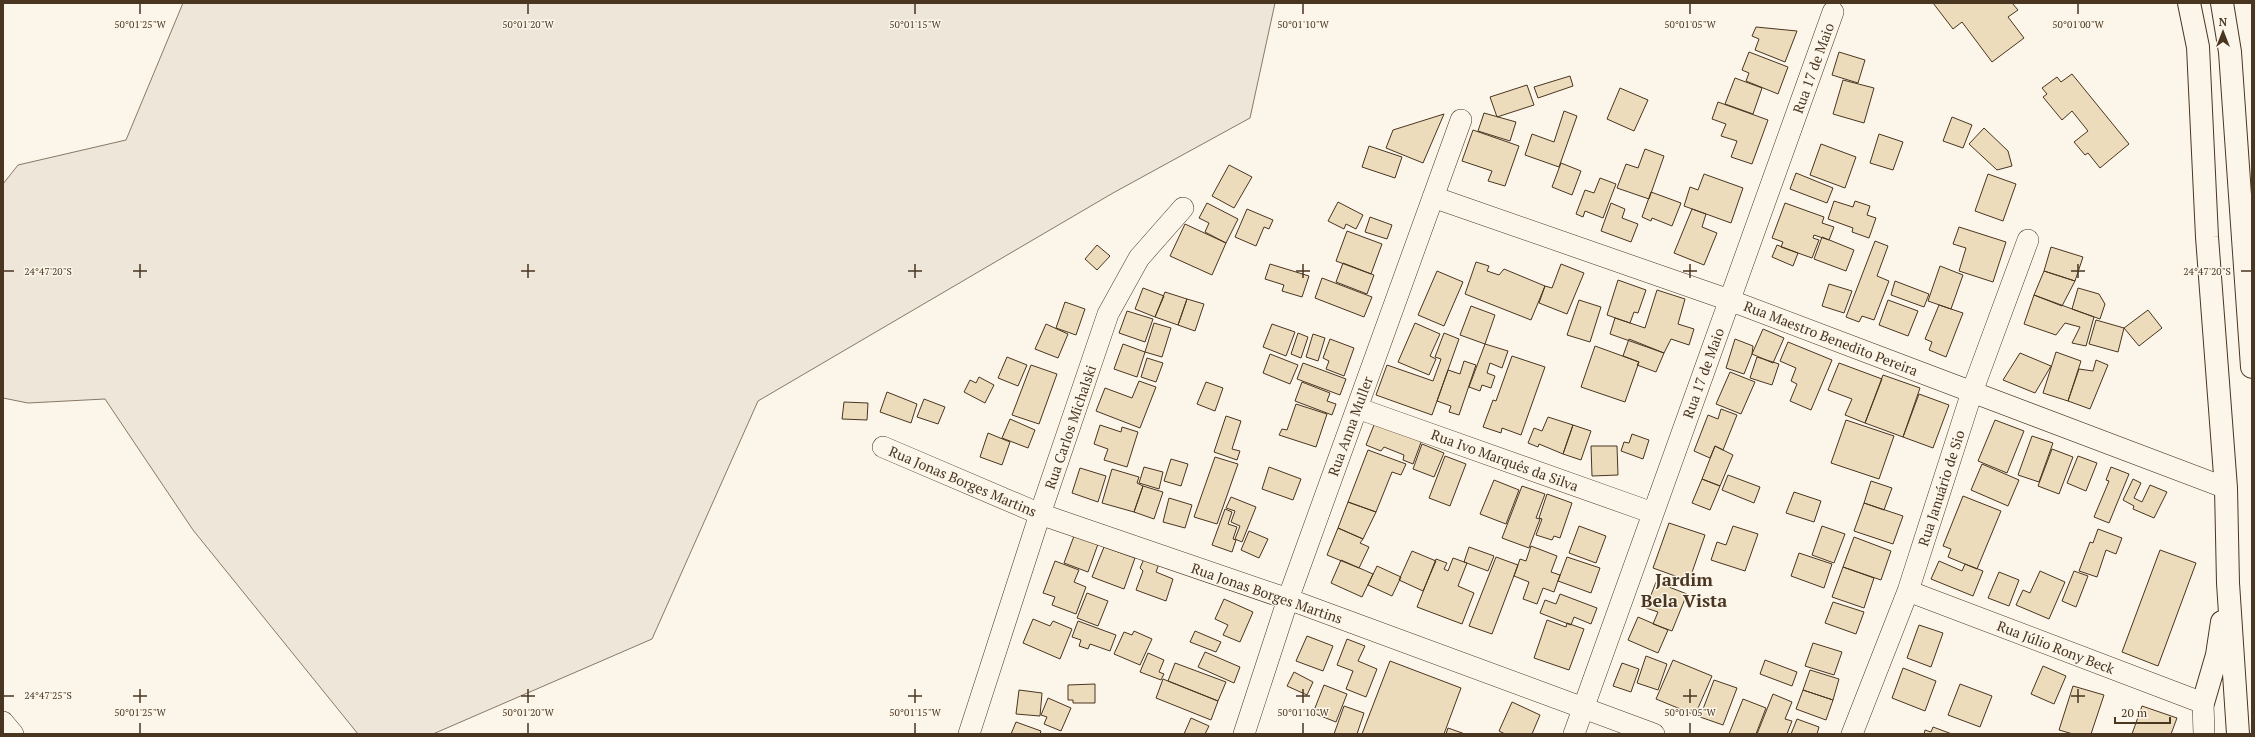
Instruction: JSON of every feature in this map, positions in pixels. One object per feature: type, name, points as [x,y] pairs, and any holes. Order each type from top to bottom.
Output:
[{"type":"highway","points":[[2189,3],[2198,47],[2207,237],[2226,488],[2228,583],[2238,734]]},
{"type":"highway","points":[[2222,3],[2230,52],[2252,367]]},
{"type":"highway","points":[[2203,703],[2216,655],[2228,583]]},
{"type":"street","name":"Rua 17 de Maio","points":[[1574,734],[1833,12]]},
{"type":"street","name":"Rua Anna Muller","points":[[1244,734],[1288,599],[1461,120]]},
{"type":"street","name":"Rua Maestro Benedito Pereira","points":[[1434,197],[1729,300],[2226,488]]},
{"type":"street","name":"Rua Carlos Michalski","points":[[969,734],[1040,514],[1108,314],[1139,258],[1183,208]]},
{"type":"street","name":"Rua Januário de Sio","points":[[1852,734],[1908,591],[1972,392],[2028,240]]},
{"type":"street","name":"Rua Ivo Marquês da Silva","points":[[1357,408],[1653,513]]},
{"type":"street","name":"Rua Jonas Borges Martins","points":[[883,447],[1040,514],[1288,599],[1654,734]]},
{"type":"street","name":"Rua Júlio Rony Beck","points":[[1908,591],[2203,703]]},
{"type":"street","points":[[2203,703],[2204,734]]},
{"type":"street","points":[[3,722],[14,734]]},
{"type":"shaded area","points":[[183,3],[1275,3],[1250,118],[1113,193],[758,401],[652,639],[433,734],[358,734],[193,530],[105,399],[28,403],[3,398],[3,184],[18,165],[126,140]]},
{"type":"building","points":[[1933,3],[2012,3],[2018,10],[2008,17],[2024,38],[1992,62],[1962,22],[1953,29]]},
{"type":"building","points":[[1756,27],[1797,31],[1785,62],[1755,50],[1759,39],[1752,36]]},
{"type":"building","points":[[1749,52],[1788,67],[1778,94],[1746,81],[1749,73],[1742,70]]},
{"type":"building","points":[[1839,52],[1865,60],[1858,83],[1832,75]]},
{"type":"building","points":[[2072,74],[2129,144],[2100,168],[2088,153],[2085,155],[2074,142],[2088,131],[2072,111],[2062,120],[2043,97],[2047,94],[2042,88],[2057,77],[2061,82]]},
{"type":"building","points":[[1570,76],[1573,86],[1538,98],[1534,87]]},
{"type":"building","points":[[1735,78],[1762,88],[1753,114],[1725,104]]},
{"type":"building","points":[[1843,80],[1874,88],[1864,123],[1833,114]]},
{"type":"building","points":[[1527,85],[1534,105],[1497,117],[1490,97]]},
{"type":"building","points":[[1620,88],[1648,100],[1634,131],[1607,119]]},
{"type":"building","points":[[1718,102],[1768,120],[1752,164],[1731,157],[1737,141],[1721,136],[1726,124],[1712,119]]},
{"type":"building","points":[[1564,111],[1577,116],[1559,167],[1525,155],[1532,134],[1554,142]]},
{"type":"building","points":[[1484,113],[1516,122],[1510,141],[1478,131]]},
{"type":"building","points":[[1444,114],[1423,163],[1386,148],[1393,130]]},
{"type":"building","points":[[1952,117],[1972,125],[1963,148],[1943,141]]},
{"type":"building","points":[[1984,128],[2008,151],[2012,166],[1997,170],[1969,144]]},
{"type":"building","points":[[1473,130],[1519,146],[1505,186],[1488,181],[1492,171],[1462,161]]},
{"type":"building","points":[[1879,134],[1903,142],[1893,170],[1870,163]]},
{"type":"building","points":[[1821,144],[1856,157],[1845,188],[1810,175]]},
{"type":"building","points":[[1369,146],[1402,157],[1395,178],[1362,167]]},
{"type":"building","points":[[1645,149],[1664,156],[1649,199],[1617,188],[1626,164],[1638,168]]},
{"type":"building","points":[[1561,163],[1581,171],[1572,195],[1552,187]]},
{"type":"building","points":[[1229,165],[1252,177],[1234,208],[1212,196]]},
{"type":"building","points":[[1796,173],[1833,188],[1827,203],[1790,189]]},
{"type":"building","points":[[1704,174],[1743,188],[1731,223],[1684,206],[1690,187],[1698,190]]},
{"type":"building","points":[[1988,174],[2016,184],[2003,221],[1975,211]]},
{"type":"building","points":[[1600,178],[1616,184],[1603,218],[1585,211],[1583,217],[1576,214],[1585,190],[1594,193]]},
{"type":"building","points":[[1651,192],[1681,203],[1672,226],[1652,218],[1651,221],[1642,217]]},
{"type":"building","points":[[1834,201],[1853,207],[1855,201],[1870,206],[1867,215],[1876,218],[1869,238],[1852,232],[1853,228],[1828,219]]},
{"type":"building","points":[[1338,202],[1363,215],[1356,229],[1346,224],[1344,229],[1328,221]]},
{"type":"building","points":[[1207,203],[1238,219],[1226,243],[1205,232],[1209,223],[1199,218]]},
{"type":"building","points":[[1611,203],[1625,209],[1622,218],[1638,224],[1631,242],[1601,231]]},
{"type":"building","points":[[1785,203],[1824,217],[1822,223],[1834,227],[1829,240],[1814,235],[1813,238],[1819,240],[1812,258],[1781,247],[1783,242],[1772,238]]},
{"type":"building","points":[[1247,209],[1273,220],[1269,229],[1264,227],[1256,246],[1235,237]]},
{"type":"building","points":[[1692,209],[1706,214],[1702,227],[1717,233],[1704,265],[1674,253]]},
{"type":"building","points":[[1370,217],[1392,225],[1387,239],[1365,232]]},
{"type":"building","points":[[1185,224],[1226,243],[1212,275],[1170,256]]},
{"type":"building","points":[[1959,227],[2006,242],[1993,282],[1959,271],[1966,248],[1953,244]]},
{"type":"building","points":[[1347,231],[1382,244],[1371,274],[1336,261]]},
{"type":"building","points":[[1822,237],[1854,250],[1846,271],[1814,259]]},
{"type":"building","points":[[1875,241],[1888,246],[1877,276],[1889,281],[1874,320],[1862,316],[1859,322],[1846,317]]},
{"type":"building","points":[[1097,245],[1110,256],[1097,270],[1085,259]]},
{"type":"building","points":[[1777,245],[1798,253],[1793,266],[1772,257]]},
{"type":"building","points":[[2051,247],[2083,257],[2075,281],[2044,271]]},
{"type":"building","points":[[1476,262],[1489,266],[1487,271],[1499,275],[1504,269],[1545,286],[1531,320],[1465,294]]},
{"type":"building","points":[[1343,263],[1374,275],[1367,294],[1336,282]]},
{"type":"building","points":[[1270,264],[1309,276],[1302,297],[1282,291],[1284,285],[1265,279]]},
{"type":"building","points":[[1561,264],[1584,273],[1567,314],[1539,303],[1545,286],[1552,288]]},
{"type":"building","points":[[1940,266],[1963,275],[1951,309],[1928,301]]},
{"type":"building","points":[[1437,271],[1463,282],[1444,326],[1418,315]]},
{"type":"building","points":[[2044,271],[2075,281],[2062,306],[2034,295]]},
{"type":"building","points":[[1322,278],[1372,297],[1364,317],[1315,298]]},
{"type":"building","points":[[1618,280],[1646,290],[1638,313],[1634,312],[1630,323],[1607,315]]},
{"type":"building","points":[[1895,281],[1929,294],[1924,307],[1891,295]]},
{"type":"building","points":[[1829,284],[1852,291],[1844,313],[1822,306]]},
{"type":"building","points":[[1143,288],[1164,296],[1155,317],[1135,309]]},
{"type":"building","points":[[2078,288],[2099,294],[2105,304],[2100,319],[2072,309]]},
{"type":"building","points":[[1657,290],[1685,299],[1678,324],[1694,329],[1689,345],[1671,339],[1664,353],[1610,334],[1615,318],[1645,328]]},
{"type":"building","points":[[1165,292],[1187,299],[1178,325],[1155,317]]},
{"type":"building","points":[[2034,295],[2094,317],[2086,346],[2072,343],[2080,327],[2065,323],[2056,335],[2024,324]]},
{"type":"building","points":[[1187,299],[1204,304],[1195,331],[1178,325]]},
{"type":"building","points":[[1579,300],[1601,307],[1590,342],[1567,335]]},
{"type":"building","points":[[1888,300],[1918,311],[1908,336],[1879,325]]},
{"type":"building","points":[[1065,302],[1085,309],[1076,335],[1056,328]]},
{"type":"building","points":[[1939,305],[1963,313],[1946,357],[1929,350],[1932,342],[1925,339]]},
{"type":"building","points":[[1471,306],[1495,315],[1485,344],[1460,335]]},
{"type":"building","points":[[2148,310],[2162,328],[2139,346],[2124,328]]},
{"type":"building","points":[[1127,311],[1153,319],[1145,342],[1119,333]]},
{"type":"building","points":[[2096,320],[2124,328],[2118,352],[2089,344]]},
{"type":"building","points":[[1154,323],[1171,328],[1162,357],[1145,352]]},
{"type":"building","points":[[1415,323],[1440,334],[1430,356],[1436,359],[1429,375],[1398,362]]},
{"type":"building","points":[[1046,324],[1068,334],[1058,358],[1035,349]]},
{"type":"building","points":[[1272,324],[1295,332],[1286,356],[1263,347]]},
{"type":"building","points":[[1763,329],[1784,338],[1773,363],[1752,354]]},
{"type":"building","points":[[1298,333],[1308,337],[1301,358],[1291,354]]},
{"type":"building","points":[[1444,333],[1459,339],[1432,415],[1376,395],[1387,365],[1433,381],[1441,359],[1435,357]]},
{"type":"building","points":[[1313,334],[1325,338],[1318,361],[1306,357]]},
{"type":"building","points":[[1330,339],[1354,348],[1344,376],[1326,369],[1329,361],[1323,358]]},
{"type":"building","points":[[1629,339],[1664,353],[1656,372],[1637,365],[1639,362],[1623,356]]},
{"type":"building","points":[[1735,339],[1753,346],[1752,354],[1744,374],[1726,368]]},
{"type":"building","points":[[1788,342],[1832,360],[1811,410],[1790,401],[1797,384],[1791,381],[1796,368],[1780,361]]},
{"type":"building","points":[[1123,344],[1145,352],[1137,377],[1114,369]]},
{"type":"building","points":[[1485,344],[1508,351],[1502,368],[1490,363],[1487,373],[1495,376],[1491,388],[1482,385],[1480,391],[1469,387]]},
{"type":"building","points":[[1595,346],[1639,362],[1625,402],[1581,387]]},
{"type":"building","points":[[2056,352],[2081,361],[2068,401],[2043,393]]},
{"type":"building","points":[[2020,353],[2051,366],[2035,393],[2003,380]]},
{"type":"building","points":[[1270,354],[1298,365],[1290,384],[1263,373]]},
{"type":"building","points":[[1512,356],[1545,367],[1521,435],[1502,428],[1501,433],[1483,427],[1493,400],[1496,401]]},
{"type":"building","points":[[1007,357],[1027,365],[1018,386],[998,378]]},
{"type":"building","points":[[1757,357],[1779,364],[1772,385],[1750,378]]},
{"type":"building","points":[[1147,358],[1163,363],[1156,382],[1141,377]]},
{"type":"building","points":[[2096,360],[2108,365],[2090,409],[2068,401],[2079,369],[2093,371]]},
{"type":"building","points":[[1464,361],[1476,365],[1459,415],[1449,412],[1451,406],[1437,401],[1448,370],[1460,374]]},
{"type":"building","points":[[1303,363],[1346,379],[1340,395],[1297,379]]},
{"type":"building","points":[[1839,363],[1882,379],[1865,423],[1845,415],[1852,399],[1828,390]]},
{"type":"building","points":[[1031,365],[1057,374],[1039,424],[1012,415]]},
{"type":"building","points":[[1730,372],[1755,382],[1741,414],[1716,404]]},
{"type":"building","points":[[1883,375],[1920,388],[1903,437],[1865,423]]},
{"type":"building","points":[[979,377],[994,385],[985,403],[964,392],[970,380],[976,383]]},
{"type":"building","points":[[1139,381],[1156,387],[1140,428],[1096,411],[1105,388],[1132,398]]},
{"type":"building","points":[[1206,382],[1223,388],[1215,411],[1197,404]]},
{"type":"building","points":[[1302,382],[1330,393],[1327,401],[1336,404],[1332,415],[1295,401]]},
{"type":"building","points":[[887,392],[917,404],[911,423],[880,412]]},
{"type":"building","points":[[1919,394],[1949,405],[1933,448],[1903,437]]},
{"type":"building","points":[[924,399],[945,407],[938,424],[917,417]]},
{"type":"building","points":[[844,402],[868,403],[867,420],[842,419]]},
{"type":"building","points":[[1296,404],[1327,414],[1316,447],[1279,435],[1282,429],[1287,430]]},
{"type":"building","points":[[1721,409],[1737,415],[1723,450],[1715,446],[1710,458],[1694,451],[1708,415],[1718,419]]},
{"type":"building","points":[[1226,416],[1241,421],[1232,449],[1240,451],[1237,460],[1214,452]]},
{"type":"building","points":[[1548,417],[1573,425],[1563,454],[1539,444],[1538,447],[1528,443],[1534,428],[1542,431]]},
{"type":"building","points":[[1010,419],[1035,430],[1028,448],[1002,438]]},
{"type":"building","points":[[1376,420],[1423,437],[1413,464],[1403,460],[1404,455],[1384,447],[1381,451],[1366,445]]},
{"type":"building","points":[[1846,420],[1894,436],[1879,479],[1831,463]]},
{"type":"building","points":[[1995,420],[2024,431],[2007,473],[1978,461]]},
{"type":"building","points":[[1100,425],[1121,432],[1122,427],[1138,432],[1127,467],[1104,460],[1108,449],[1094,444]]},
{"type":"building","points":[[1573,425],[1591,431],[1581,460],[1563,454]]},
{"type":"building","points":[[988,433],[1010,442],[1002,465],[980,457]]},
{"type":"building","points":[[1632,434],[1649,440],[1643,459],[1621,451],[1624,442],[1629,443]]},
{"type":"building","points":[[2032,436],[2053,443],[2039,482],[2018,475]]},
{"type":"building","points":[[1422,444],[1444,453],[1434,477],[1413,469]]},
{"type":"building","points":[[1591,446],[1617,446],[1618,475],[1592,476]]},
{"type":"building","points":[[1715,446],[1733,455],[1720,486],[1702,479]]},
{"type":"building","points":[[2052,449],[2073,457],[2059,494],[2038,486]]},
{"type":"building","points":[[1368,450],[1406,464],[1401,475],[1392,472],[1376,512],[1348,502]]},
{"type":"building","points":[[1445,456],[1466,464],[1450,506],[1429,498]]},
{"type":"building","points":[[2078,456],[2097,463],[2086,491],[2067,483]]},
{"type":"building","points":[[1215,457],[1238,464],[1217,524],[1194,517]]},
{"type":"building","points":[[1171,459],[1188,464],[1181,486],[1164,481]]},
{"type":"building","points":[[1982,464],[2019,480],[2008,506],[1971,490]]},
{"type":"building","points":[[1144,467],[1163,472],[1159,489],[1139,483]]},
{"type":"building","points":[[1269,467],[1301,479],[1293,500],[1262,489]]},
{"type":"building","points":[[2111,467],[2129,474],[2109,523],[2094,517],[2109,481],[2106,480]]},
{"type":"building","points":[[1080,468],[1106,476],[1098,502],[1072,493]]},
{"type":"building","points":[[1112,469],[1139,477],[1137,483],[1143,486],[1134,512],[1102,503]]},
{"type":"building","points":[[1728,475],[1760,487],[1754,503],[1722,490]]},
{"type":"building","points":[[1702,479],[1720,486],[1710,510],[1692,503]]},
{"type":"building","points":[[2133,479],[2141,483],[2134,498],[2142,502],[2150,485],[2167,492],[2154,518],[2133,509],[2134,506],[2123,500]]},
{"type":"building","points":[[1494,480],[1519,490],[1506,524],[1480,514]]},
{"type":"building","points":[[1871,481],[1892,488],[1884,510],[1864,503]]},
{"type":"building","points":[[1143,486],[1163,492],[1154,519],[1134,512]]},
{"type":"building","points":[[1522,486],[1545,494],[1536,518],[1540,519],[1529,548],[1502,538]]},
{"type":"building","points":[[1794,492],[1821,501],[1814,522],[1786,513]]},
{"type":"building","points":[[1547,494],[1572,503],[1560,538],[1554,536],[1552,540],[1536,535],[1542,519],[1539,518]]},
{"type":"building","points":[[1963,496],[2001,511],[1977,569],[1948,557],[1951,549],[1943,546]]},
{"type":"building","points":[[1231,497],[1256,507],[1242,542],[1235,539],[1240,526],[1231,522],[1235,511],[1226,508]]},
{"type":"building","points":[[1169,498],[1192,505],[1185,528],[1163,522]]},
{"type":"building","points":[[1348,502],[1376,512],[1363,539],[1338,528]]},
{"type":"building","points":[[1864,503],[1903,516],[1893,544],[1854,531]]},
{"type":"building","points":[[1225,509],[1232,512],[1228,524],[1237,527],[1233,539],[1236,540],[1232,552],[1212,545]]},
{"type":"building","points":[[1669,523],[1705,535],[1689,581],[1653,568]]},
{"type":"building","points":[[1579,526],[1606,536],[1596,563],[1569,553]]},
{"type":"building","points":[[1733,526],[1758,534],[1745,571],[1711,560],[1717,542],[1726,545]]},
{"type":"building","points":[[1822,526],[1845,534],[1834,563],[1812,555]]},
{"type":"building","points":[[1338,528],[1363,539],[1360,543],[1369,547],[1359,568],[1327,555]]},
{"type":"building","points":[[2098,529],[2122,538],[2116,554],[2106,550],[2097,577],[2079,571],[2090,542],[2093,543]]},
{"type":"building","points":[[1249,531],[1268,539],[1259,558],[1241,550]]},
{"type":"building","points":[[1074,536],[1098,544],[1088,572],[1064,563]]},
{"type":"building","points":[[1854,537],[1891,551],[1881,580],[1843,567]]},
{"type":"building","points":[[1531,546],[1557,556],[1551,572],[1560,575],[1554,592],[1543,588],[1537,604],[1523,599],[1529,582],[1514,576],[1520,559],[1526,561]]},
{"type":"building","points":[[1104,547],[1135,558],[1124,589],[1092,577]]},
{"type":"building","points":[[1469,547],[1494,556],[1488,571],[1464,562]]},
{"type":"building","points":[[2160,550],[2196,563],[2158,666],[2122,652]]},
{"type":"building","points":[[1412,551],[1436,561],[1423,591],[1399,580]]},
{"type":"building","points":[[1799,553],[1832,564],[1824,588],[1791,576]]},
{"type":"building","points":[[1496,557],[1518,565],[1492,634],[1469,626]]},
{"type":"building","points":[[1567,557],[1600,568],[1591,593],[1558,581]]},
{"type":"building","points":[[1453,558],[1467,563],[1458,586],[1474,593],[1462,624],[1417,607],[1436,559],[1447,563],[1444,569],[1448,571]]},
{"type":"building","points":[[1144,559],[1159,564],[1156,572],[1173,579],[1166,601],[1136,590],[1143,571],[1140,568]]},
{"type":"building","points":[[1341,560],[1373,574],[1362,597],[1331,583]]},
{"type":"building","points":[[1055,561],[1079,570],[1074,582],[1086,587],[1076,614],[1052,605],[1055,597],[1043,593]]},
{"type":"building","points":[[1939,561],[1962,571],[1965,564],[1983,571],[1973,596],[1931,579]]},
{"type":"building","points":[[1377,566],[1401,577],[1392,596],[1368,585]]},
{"type":"building","points":[[1843,567],[1874,578],[1864,608],[1832,597]]},
{"type":"building","points":[[2040,571],[2065,582],[2049,619],[2016,605],[2023,590],[2030,593]]},
{"type":"building","points":[[2074,571],[2088,576],[2076,607],[2062,601]]},
{"type":"building","points":[[1999,572],[2019,580],[2009,606],[1988,598]]},
{"type":"building","points":[[1656,582],[1687,594],[1672,631],[1653,624],[1658,612],[1646,608]]},
{"type":"building","points":[[1087,593],[1108,601],[1098,626],[1077,618]]},
{"type":"building","points":[[1560,594],[1597,608],[1591,624],[1574,617],[1571,625],[1540,613],[1545,600],[1556,604]]},
{"type":"building","points":[[1224,599],[1253,612],[1240,642],[1223,635],[1228,625],[1215,619]]},
{"type":"building","points":[[1833,602],[1864,612],[1856,634],[1825,623]]},
{"type":"building","points":[[1638,617],[1668,630],[1658,653],[1628,640]]},
{"type":"building","points":[[1033,619],[1050,626],[1053,621],[1072,629],[1060,659],[1023,643]]},
{"type":"building","points":[[1547,620],[1566,627],[1567,623],[1584,629],[1569,670],[1534,658]]},
{"type":"building","points":[[1078,621],[1116,635],[1110,651],[1090,644],[1088,649],[1079,646],[1081,640],[1072,637]]},
{"type":"building","points":[[1919,625],[1943,633],[1931,667],[1907,658]]},
{"type":"building","points":[[1134,631],[1152,639],[1140,665],[1114,654],[1124,632],[1132,635]]},
{"type":"building","points":[[1195,631],[1221,642],[1216,652],[1190,642]]},
{"type":"building","points":[[1307,636],[1333,646],[1323,671],[1296,661]]},
{"type":"building","points":[[1347,639],[1365,646],[1358,661],[1377,669],[1366,697],[1346,689],[1353,671],[1337,665]]},
{"type":"building","points":[[1813,643],[1842,652],[1834,675],[1805,666]]},
{"type":"building","points":[[1205,652],[1240,667],[1234,683],[1198,667]]},
{"type":"building","points":[[1148,653],[1164,660],[1159,672],[1164,674],[1161,680],[1140,672]]},
{"type":"building","points":[[1646,656],[1667,664],[1658,690],[1637,683]]},
{"type":"building","points":[[1673,660],[1712,676],[1695,715],[1656,699]]},
{"type":"building","points":[[1765,660],[1797,672],[1792,686],[1760,674]]},
{"type":"building","points":[[1390,661],[1461,688],[1444,734],[1362,734]]},
{"type":"building","points":[[1175,663],[1226,682],[1218,701],[1168,681]]},
{"type":"building","points":[[1622,663],[1639,669],[1631,692],[1613,686]]},
{"type":"building","points":[[2043,666],[2066,676],[2054,704],[2031,694]]},
{"type":"building","points":[[1903,668],[1936,681],[1925,711],[1892,698]]},
{"type":"building","points":[[1810,670],[1839,679],[1833,700],[1803,690]]},
{"type":"building","points":[[1294,672],[1313,682],[1307,695],[1287,686]]},
{"type":"building","points":[[1163,679],[1218,701],[1211,720],[1156,698]]},
{"type":"building","points":[[1714,680],[1737,688],[1723,725],[1700,717]]},
{"type":"building","points":[[1095,684],[1095,703],[1073,703],[1073,700],[1068,700],[1068,685]]},
{"type":"building","points":[[1960,684],[1992,696],[1980,727],[1948,715]]},
{"type":"building","points":[[1324,685],[1347,694],[1336,722],[1313,713]]},
{"type":"building","points":[[2073,686],[2104,695],[2091,734],[2073,734],[2059,730]]},
{"type":"building","points":[[1019,690],[1042,693],[1040,716],[1016,714]]},
{"type":"building","points":[[1803,690],[1833,700],[1826,720],[1796,709]]},
{"type":"building","points":[[1773,694],[1792,702],[1785,719],[1792,721],[1787,734],[1757,734]]},
{"type":"building","points":[[1048,698],[1071,708],[1061,731],[1044,724],[1047,717],[1041,715]]},
{"type":"building","points":[[1743,699],[1766,708],[1756,734],[1729,734]]},
{"type":"building","points":[[1512,702],[1540,715],[1532,734],[1505,734],[1499,731]]},
{"type":"building","points":[[1344,706],[1364,713],[1357,734],[1334,734]]},
{"type":"building","points":[[2142,706],[2177,718],[2171,734],[2132,734]]},
{"type":"building","points":[[1191,718],[1209,726],[1205,734],[1184,734]]},
{"type":"building","points":[[1797,719],[1819,727],[1817,734],[1791,734]]},
{"type":"building","points":[[1016,722],[1041,731],[1040,734],[1011,734]]},
{"type":"building","points":[[1933,727],[1952,734],[1924,734],[1925,730],[1931,732]]},
{"type":"building","points":[[1448,728],[1465,734],[1446,734]]},
{"type":"district","name":"Jardim Bela Vista","points":[[1684,589]]}]
